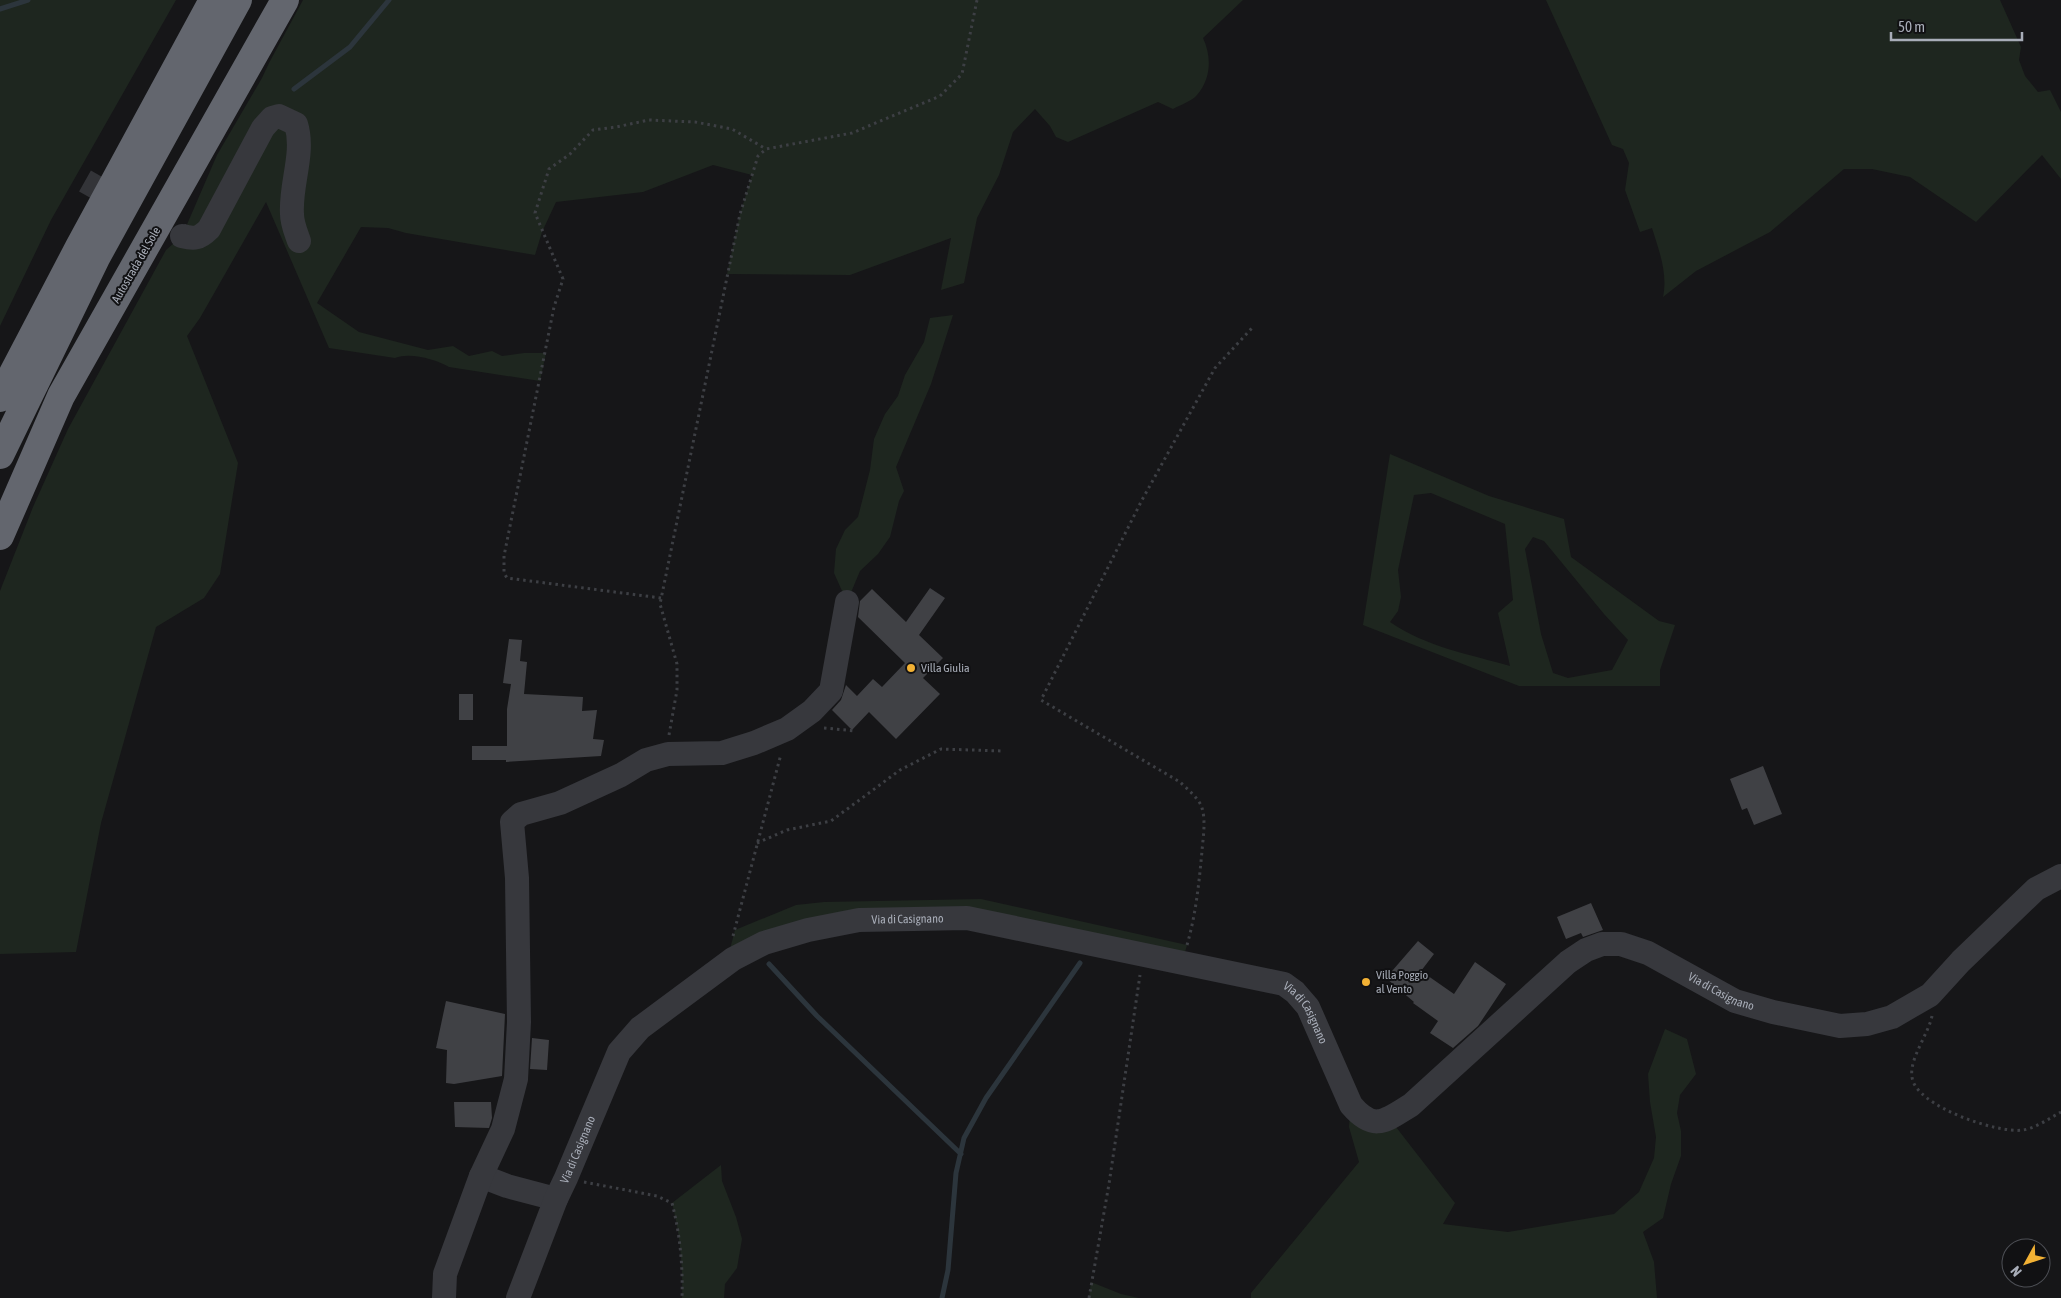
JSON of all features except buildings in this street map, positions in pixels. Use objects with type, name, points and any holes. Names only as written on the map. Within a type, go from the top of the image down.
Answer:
[{"type":"highway","points":[[0,398],[213,0]]},
{"type":"highway","points":[[0,456],[96,258],[238,0]]},
{"type":"highway","name":"Autostrada del Sole","points":[[0,536],[61,396],[285,0]]},
{"type":"street","points":[[182,236],[193,239],[201,237],[209,229],[263,128],[272,118],[280,116],[296,124],[299,132],[292,214],[294,228],[299,241]]},
{"type":"street","points":[[444,1298],[445,1274],[481,1176],[503,1129],[516,1079],[519,1022],[516,878],[512,822],[521,814],[560,803],[621,775],[646,760],[668,754],[722,753],[754,743],[786,729],[812,710],[831,690],[847,602]]},
{"type":"street","name":"Via di Casignano","points":[[518,1298],[556,1199],[619,1052],[640,1028],[726,964],[764,943],[808,930],[859,920],[968,918],[1284,984],[1295,992],[1308,1007],[1352,1105],[1362,1117],[1377,1122],[1389,1118],[1411,1105],[1568,962],[1586,950],[1602,944],[1621,944],[1648,953],[1735,1001],[1773,1012],[1840,1026],[1867,1024],[1892,1017],[1930,995],[2036,889],[2061,876]]},
{"type":"street","points":[[481,1176],[507,1186],[556,1199]]},
{"type":"path","points":[[668,754],[671,720],[677,690],[677,664],[660,604],[740,214],[758,156],[766,150],[852,133],[940,96],[962,74],[977,0]]},
{"type":"path","points":[[661,598],[507,578],[504,572],[504,556],[510,524],[554,307],[563,279],[535,213],[549,169],[570,154],[593,130],[649,120],[695,122],[732,129],[766,150]]},
{"type":"path","points":[[1182,963],[1195,916],[1204,832],[1202,808],[1180,782],[1042,700],[1142,500],[1215,368],[1252,328]]},
{"type":"path","points":[[818,728],[856,731]]},
{"type":"path","points":[[757,843],[787,830],[831,821],[900,770],[941,749],[1002,751]]},
{"type":"path","points":[[726,964],[782,750]]},
{"type":"path","points":[[1089,1298],[1109,1184],[1143,955]]},
{"type":"path","points":[[1938,986],[1930,1024],[1912,1066],[1912,1079],[1918,1090],[1928,1099],[1948,1111],[1991,1127],[2007,1130],[2025,1130],[2061,1112]]},
{"type":"path","points":[[566,1178],[657,1196],[672,1202],[679,1230],[683,1271],[682,1298]]},
{"type":"shaded area","points":[[0,0],[176,0],[51,220],[0,326]]},
{"type":"shaded area","points":[[303,0],[1243,0],[1203,38],[1208,53],[1209,68],[1202,89],[1186,103],[1173,109],[1158,102],[1068,142],[1056,137],[1050,126],[1035,109],[1013,132],[999,175],[977,218],[964,283],[941,290],[951,238],[850,275],[727,274],[740,214],[752,175],[713,165],[643,192],[556,202],[542,232],[535,255],[406,233],[388,228],[361,227],[317,303],[359,332],[428,350],[453,346],[469,356],[492,351],[502,356],[546,353],[540,381],[449,367],[422,357],[401,356],[395,358],[329,348],[266,202],[200,318],[187,336],[238,463],[220,574],[204,598],[156,627],[101,823],[76,952],[0,954],[0,591],[33,507],[68,429],[166,250],[182,236],[217,155],[262,78]]},
{"type":"shaded area","points":[[1546,0],[2000,0],[2021,47],[2019,60],[2025,76],[2038,92],[2050,90],[2061,112],[2061,179],[2042,155],[1976,222],[1910,177],[1872,169],[1844,169],[1770,232],[1696,271],[1663,297],[1664,271],[1652,228],[1640,232],[1625,190],[1629,163],[1623,149],[1612,145]]},
{"type":"shaded area","points":[[953,315],[931,384],[896,467],[904,491],[899,501],[890,537],[878,554],[860,571],[847,602],[834,573],[836,549],[845,530],[858,517],[870,470],[874,439],[885,414],[898,396],[905,375],[924,342],[930,318]]},
{"type":"shaded area","points":[[1390,454],[1489,496],[1564,519],[1571,557],[1659,621],[1675,625],[1660,670],[1660,686],[1519,686],[1363,625]],"holes":[[[1431,493],[1505,524],[1513,600],[1498,613],[1510,666],[1433,644],[1404,631],[1390,622],[1398,611],[1401,597],[1398,570],[1414,495]],[[1533,537],[1544,541],[1628,640],[1612,670],[1568,678],[1553,673],[1541,634],[1525,549]]]},
{"type":"shaded area","points":[[981,899],[1187,945],[1182,963],[967,918],[859,920],[726,964],[735,930],[796,905],[824,902]]},
{"type":"shaded area","points":[[1665,1029],[1687,1039],[1696,1074],[1680,1095],[1677,1113],[1681,1131],[1681,1156],[1671,1184],[1663,1218],[1643,1232],[1654,1262],[1657,1298],[1251,1298],[1251,1293],[1359,1162],[1349,1127],[1351,1105],[1389,1118],[1455,1203],[1443,1224],[1508,1232],[1614,1214],[1639,1192],[1654,1158],[1656,1137],[1650,1102],[1648,1074]]},
{"type":"shaded area","points":[[721,1165],[722,1181],[742,1239],[737,1268],[725,1284],[724,1298],[682,1298],[680,1250],[672,1203]]},
{"type":"shaded area","points":[[1091,1282],[1121,1294],[1139,1298],[1089,1298]]},
{"type":"waterway","points":[[0,9],[28,0]]},
{"type":"waterway","points":[[294,89],[350,47],[389,0]]},
{"type":"waterway","points":[[942,1298],[948,1270],[956,1173],[964,1138],[986,1098],[1080,963]]},
{"type":"waterway","points":[[769,964],[817,1016],[961,1154]]},
{"type":"tunnel","points":[[85,181],[182,236]]},
{"type":"place","name":"Villa Giulia","points":[[911,668]]},
{"type":"place","name":"Villa Poggio al Vento","points":[[1366,982]]}]
